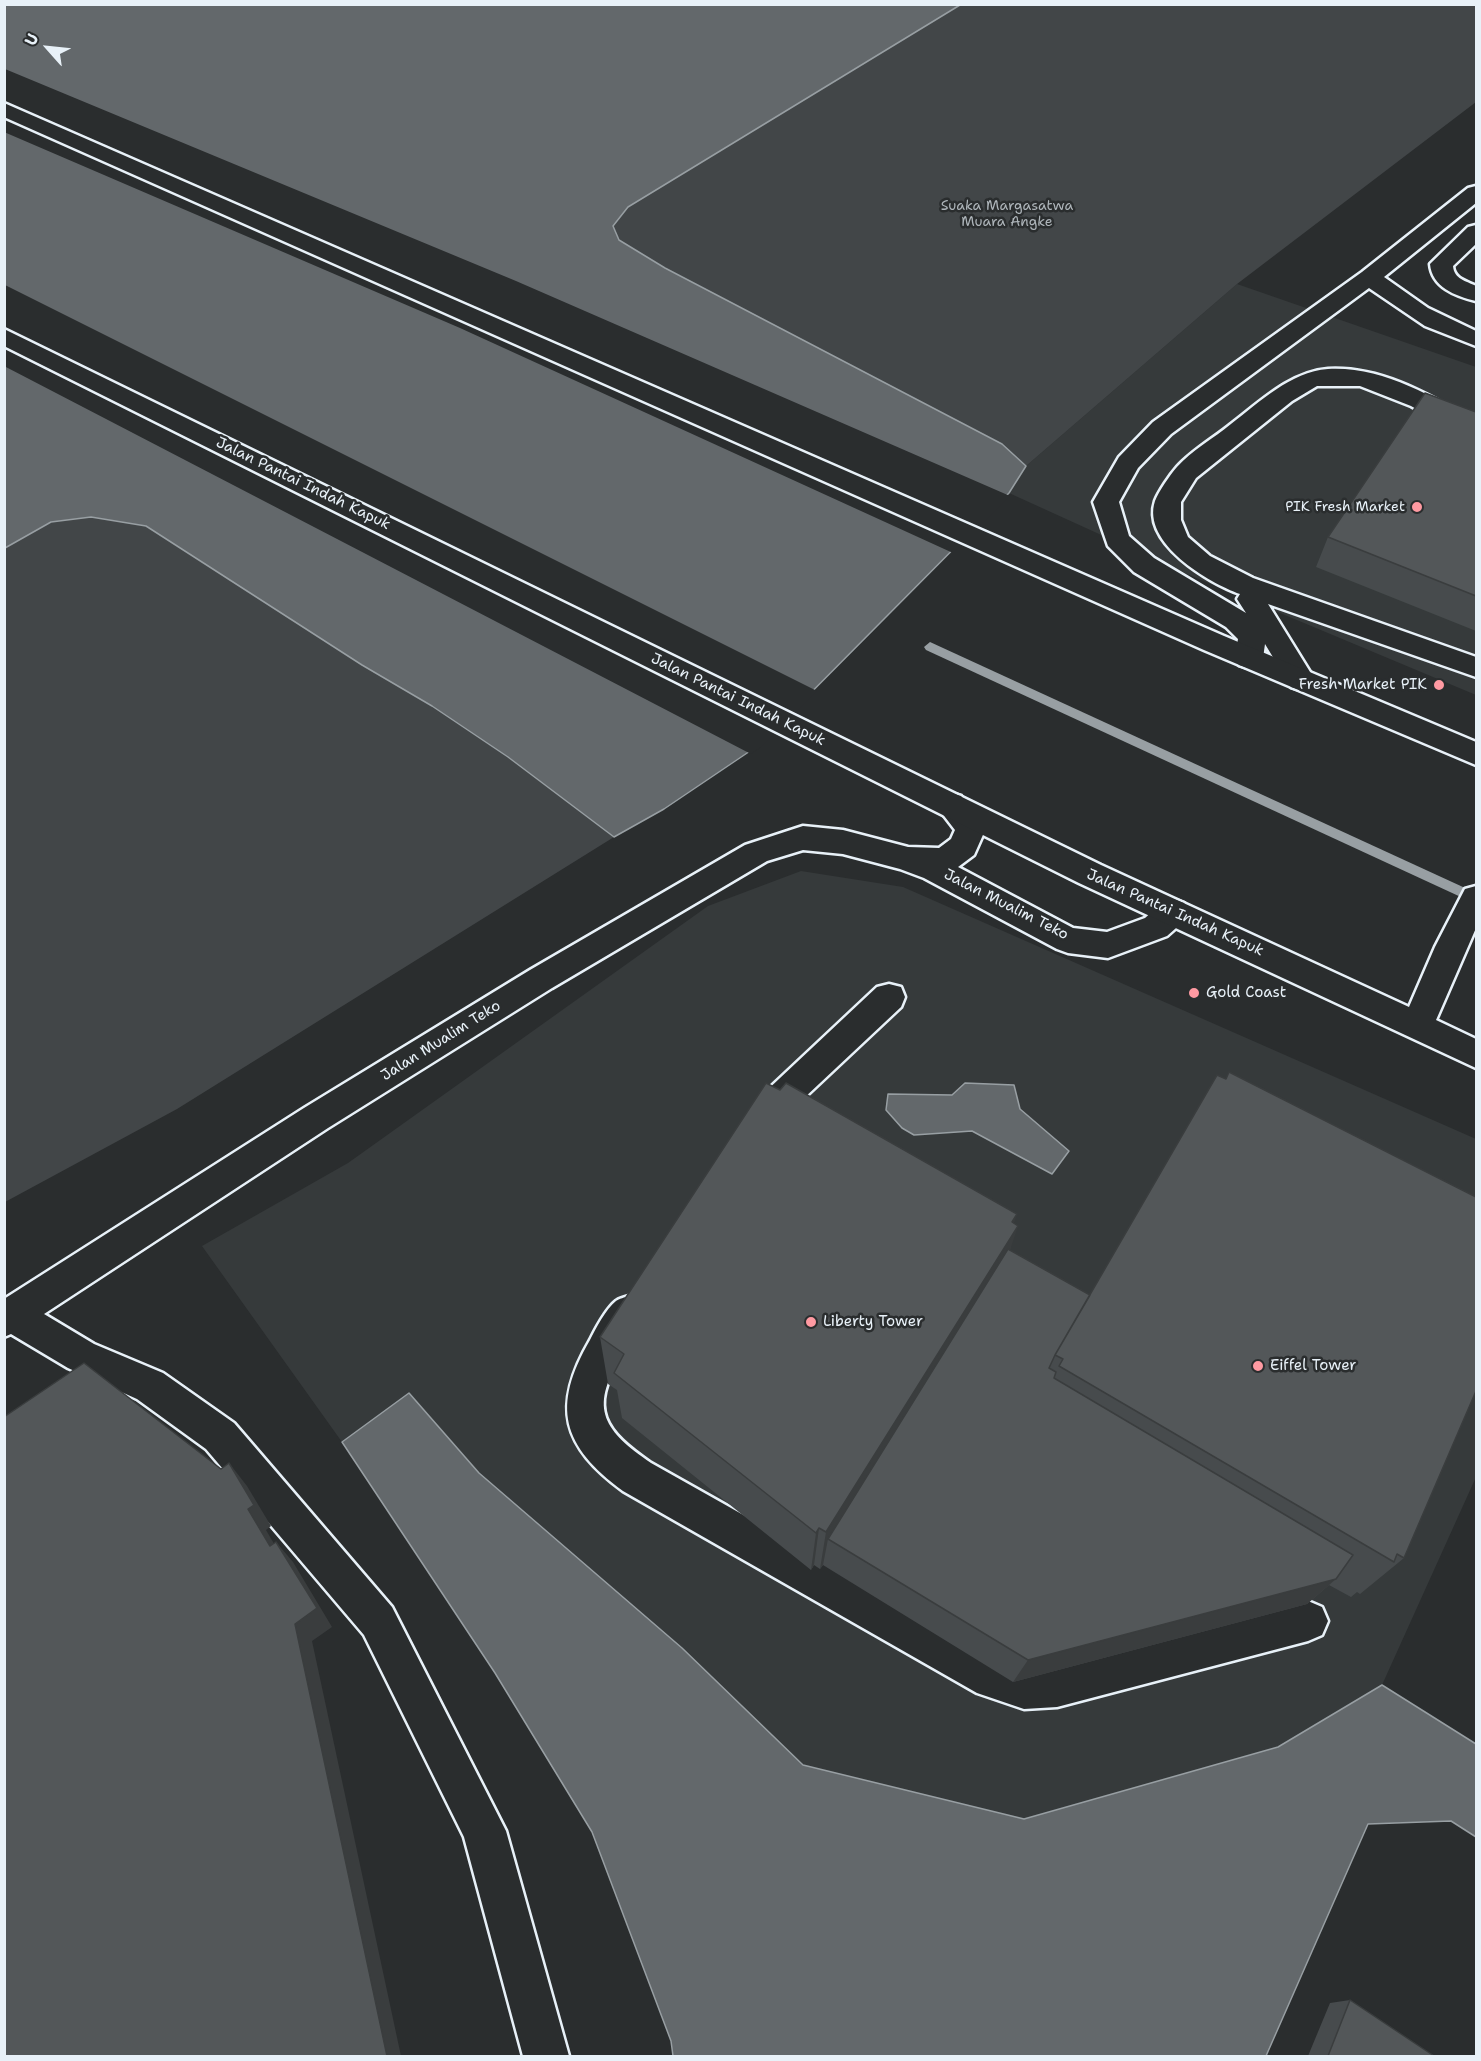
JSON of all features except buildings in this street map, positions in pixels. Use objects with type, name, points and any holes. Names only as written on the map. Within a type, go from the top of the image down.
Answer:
[{"type":"main road","points":[[4,109],[1214,643],[1476,754]]},
{"type":"main road","points":[[1249,658],[1252,638],[1236,620],[1144,565],[1117,540],[1106,502],[1128,463],[1162,428],[1370,277],[1476,193]]},
{"type":"main road","points":[[1476,232],[1441,264],[1442,274],[1452,284],[1476,294]]},
{"type":"main road","points":[[1370,277],[1405,303],[1476,339]]},
{"type":"main road","name":"Jalan Pantai Indah Kapuk","points":[[4,336],[1090,874],[1476,1054]]},
{"type":"main road","points":[[1476,431],[1420,400],[1363,378],[1328,377],[1310,381],[1283,396],[1187,472],[1168,502],[1168,520],[1177,542],[1200,562],[1243,585],[1476,667]]},
{"type":"main road","points":[[1243,585],[1301,680]]},
{"type":"main road","name":"Jalan Mualim Teko","points":[[903,858],[944,860],[963,848],[970,828],[950,804]]},
{"type":"main road","name":"Jalan Mualim Teko","points":[[8,1317],[316,1118],[541,979],[756,853],[803,838],[843,842],[903,858],[935,869],[1068,940],[1108,945],[1156,927],[1173,912]]},
{"type":"main road","points":[[1417,1025],[1451,946],[1476,898]]},
{"type":"main road","points":[[741,1152],[775,1104],[889,997]]},
{"type":"main road","points":[[647,1287],[600,1354],[584,1397],[586,1423],[603,1451],[637,1477],[993,1678],[1024,1688],[1057,1686],[1308,1620]]},
{"type":"main road","points":[[8,1317],[81,1356],[150,1386],[220,1436],[378,1621],[484,1832],[546,2056]]},
{"type":"shaded area","points":[[5,5],[960,5],[628,207],[613,226],[619,240],[665,268],[1002,444],[1026,466],[1009,493],[759,745],[664,809],[614,837],[508,757],[432,706],[362,665],[146,526],[91,517],[51,522],[5,548]]},
{"type":"shaded area","points":[[1237,284],[1476,367],[1476,695],[1187,574],[1009,493],[1026,466]]},
{"type":"shaded area","points":[[801,871],[903,887],[1476,1139],[1476,1477],[1382,1685],[1278,1747],[1024,1819],[803,1765],[682,1648],[479,1473],[409,1393],[342,1442],[202,1246],[348,1163],[708,906]]},
{"type":"shaded area","points":[[965,1083],[1014,1085],[1020,1109],[1069,1151],[1052,1174],[972,1131],[914,1135],[902,1128],[886,1110],[888,1094],[952,1095]]},
{"type":"shaded area","points":[[409,1393],[479,1473],[682,1648],[803,1765],[1024,1819],[1278,1747],[1382,1685],[1476,1744],[1476,1837],[1451,1821],[1368,1824],[1266,2056],[673,2056],[671,2041],[592,1832],[495,1673],[342,1442]]},
{"type":"green space","name":"Suaka Margasatwa Muara Angke","points":[[960,5],[1476,5],[1476,102],[1237,284],[1026,466],[1002,444],[665,268],[619,240],[613,226],[628,207]]},
{"type":"green space","points":[[91,517],[146,526],[362,665],[432,706],[508,757],[614,837],[177,1109],[5,1202],[4,548],[51,522]]},
{"type":"pier","points":[[5,69],[516,281],[1010,496],[953,553],[460,328],[4,132]]},
{"type":"pier","points":[[5,285],[817,691],[761,747],[751,754],[4,366]]},
{"type":"waterway","points":[[930,647],[1476,899]]},
{"type":"place","name":"PIK Fresh Market","points":[[1417,507]]},
{"type":"place","name":"Fresh Market PIK","points":[[1439,685]]},
{"type":"place","name":"Gold Coast","points":[[1194,993]]},
{"type":"place","name":"Liberty Tower","points":[[811,1322]]},
{"type":"place","name":"Eiffel Tower","points":[[1258,1366]]}]
